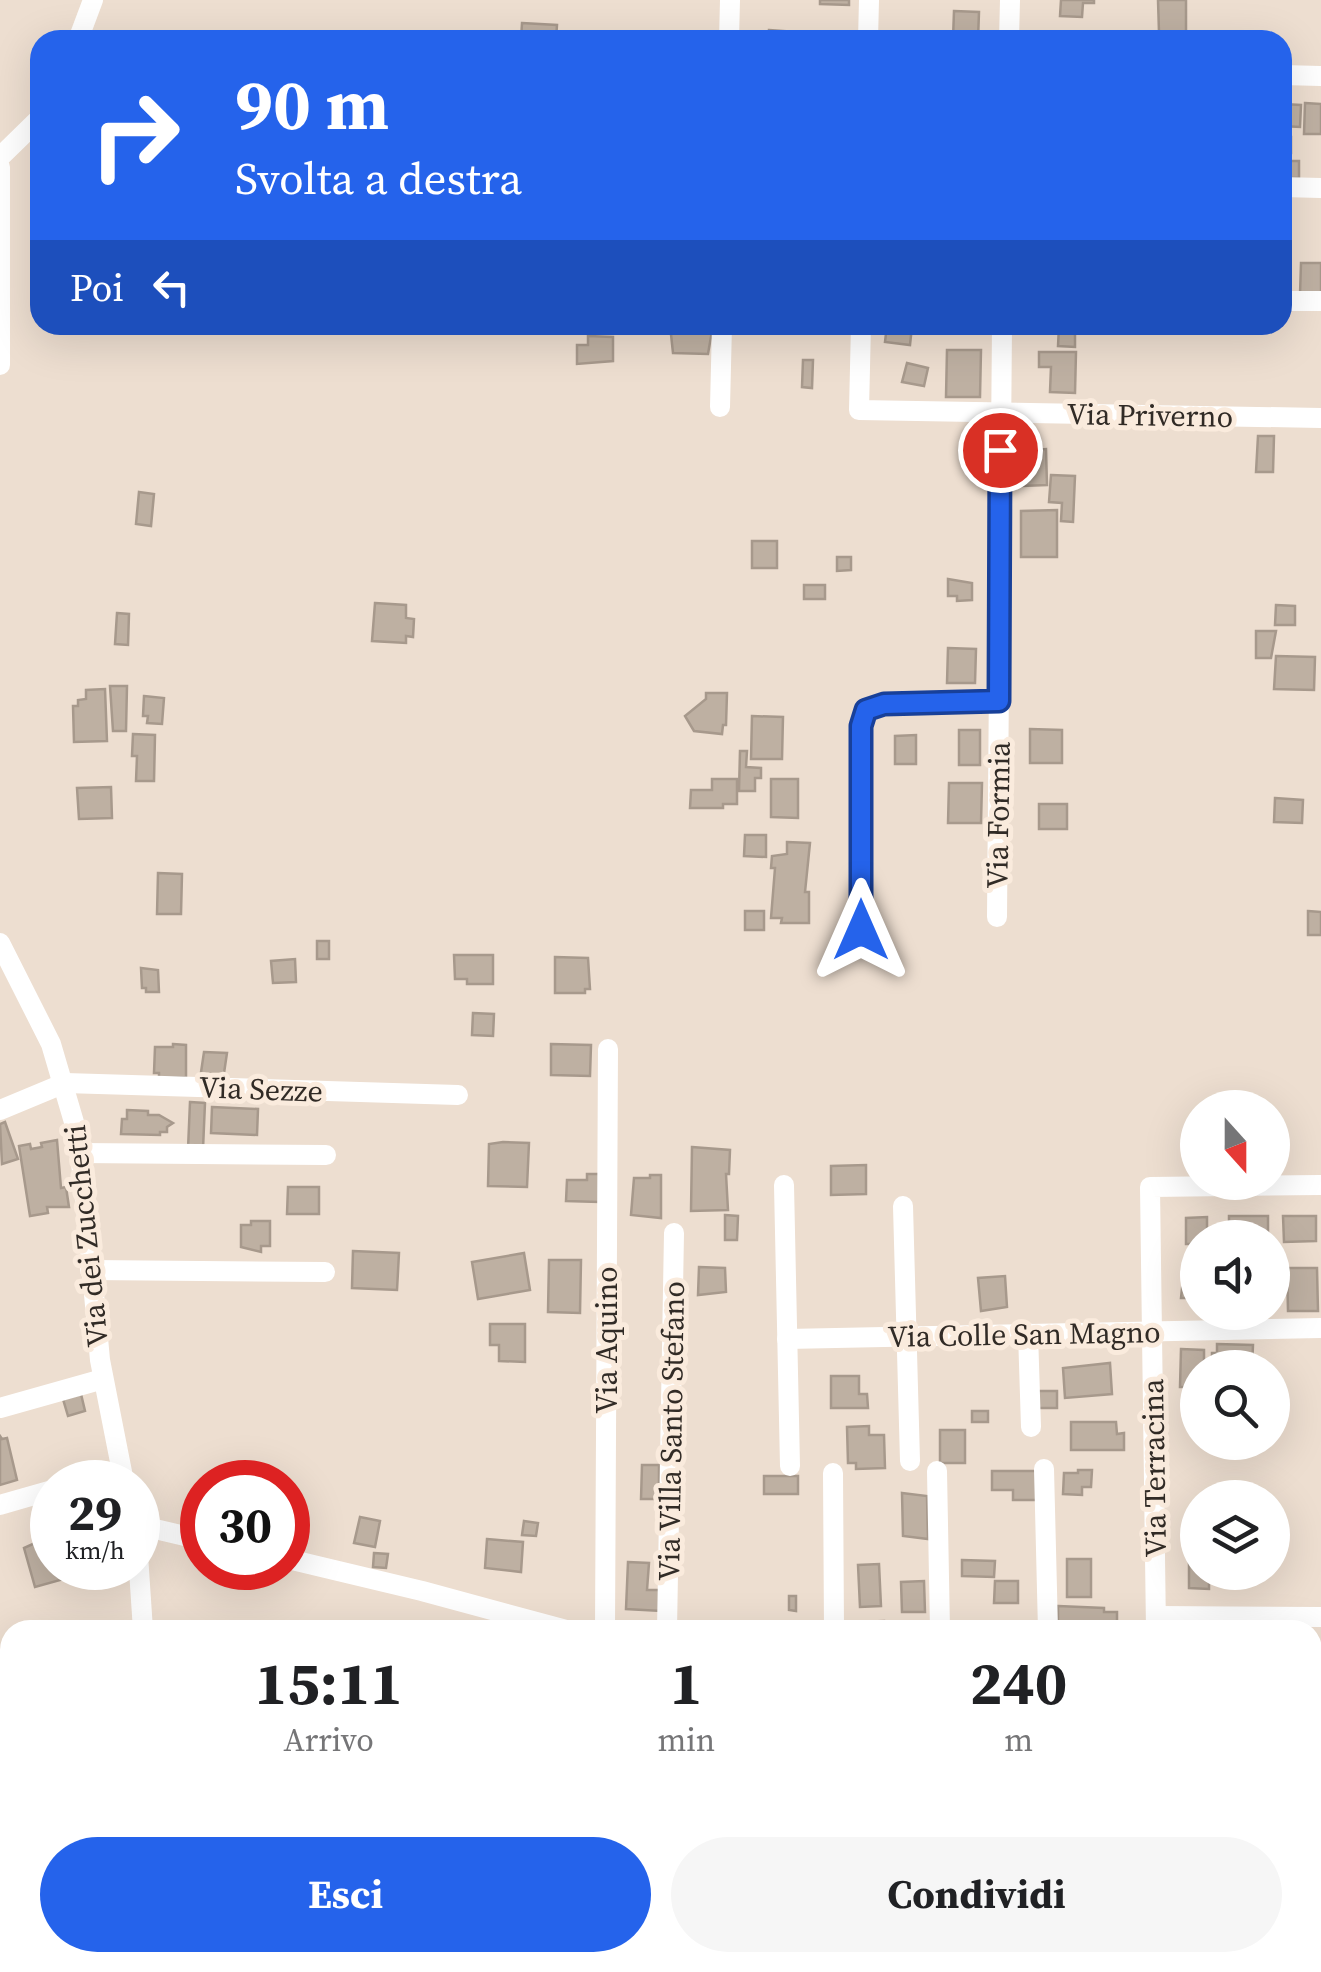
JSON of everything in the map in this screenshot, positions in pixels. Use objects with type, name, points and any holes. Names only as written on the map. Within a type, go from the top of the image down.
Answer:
[{"type":"street","points":[[82,30],[92,0]]},
{"type":"street","points":[[729,30],[730,0]]},
{"type":"street","points":[[868,0],[868,30]]},
{"type":"street","points":[[1009,30],[1010,0]]},
{"type":"street","points":[[1292,75],[1321,76]]},
{"type":"street","points":[[0,158],[30,128]]},
{"type":"street","points":[[0,168],[0,365]]},
{"type":"street","points":[[1292,187],[1321,188]]},
{"type":"street","points":[[1292,300],[1321,301]]},
{"type":"street","points":[[720,407],[722,335]]},
{"type":"street","name":"Via Priverno","points":[[861,335],[858,410],[1321,418]]},
{"type":"street","name":"Via Formia","points":[[997,917],[1002,335]]},
{"type":"street","points":[[861,930],[861,726],[866,710],[884,704],[999,701]]},
{"type":"street","name":"Via dei Zucchetti","points":[[0,942],[46,1032],[64,1084],[80,1153],[103,1379],[119,1460]]},
{"type":"street","points":[[0,990],[22,988]]},
{"type":"street","name":"Via Aquino","points":[[605,1620],[608,1049]]},
{"type":"street","points":[[0,1110],[64,1084]]},
{"type":"street","name":"Via Sezze","points":[[64,1084],[458,1095]]},
{"type":"street","points":[[80,1153],[326,1154]]},
{"type":"street","points":[[784,1184],[790,1466]]},
{"type":"street","name":"Via Terracina","points":[[1156,1620],[1150,1187],[1321,1185]]},
{"type":"street","points":[[903,1206],[910,1462]]},
{"type":"street","name":"Via Villa Santo Stefano","points":[[668,1620],[674,1232]]},
{"type":"street","points":[[90,1270],[325,1272]]},
{"type":"street","name":"Via Colle San Magno","points":[[787,1340],[1321,1328]]},
{"type":"street","points":[[1028,1333],[1031,1427]]},
{"type":"street","points":[[0,1408],[103,1379]]},
{"type":"street","points":[[1044,1469],[1048,1620]]},
{"type":"street","points":[[937,1471],[940,1620]]},
{"type":"street","points":[[833,1473],[834,1620]]},
{"type":"street","points":[[0,1506],[30,1497]]},
{"type":"street","points":[[310,1564],[529,1620]]},
{"type":"street","points":[[141,1590],[143,1620]]},
{"type":"street","points":[[1255,1620],[1321,1618]]},
{"type":"building","points":[[820,0],[849,0],[849,5],[820,4]]},
{"type":"building","points":[[1061,0],[1094,3],[1083,3],[1082,17],[1060,16]]},
{"type":"building","points":[[1158,0],[1186,0],[1186,30],[1159,30]]},
{"type":"building","points":[[954,11],[979,12],[978,30],[953,30]]},
{"type":"building","points":[[522,23],[557,25],[557,30],[522,30]]},
{"type":"building","points":[[1305,103],[1321,104],[1321,134],[1304,134]]},
{"type":"building","points":[[1292,105],[1301,105],[1300,127],[1292,127]]},
{"type":"building","points":[[1292,161],[1299,161],[1299,178],[1292,178]]},
{"type":"building","points":[[1301,263],[1321,263],[1321,295],[1300,294]]},
{"type":"building","points":[[671,335],[711,335],[708,354],[673,353]]},
{"type":"building","points":[[886,335],[911,335],[910,345],[885,342]]},
{"type":"building","points":[[1059,335],[1075,335],[1075,347],[1058,346]]},
{"type":"building","points":[[588,336],[613,337],[613,361],[577,364],[577,345],[588,345]]},
{"type":"building","points":[[947,350],[981,350],[980,397],[946,397]]},
{"type":"building","points":[[1039,352],[1076,352],[1075,393],[1050,392],[1051,367],[1039,367]]},
{"type":"building","points":[[803,360],[813,360],[812,388],[802,387]]},
{"type":"building","points":[[907,363],[928,368],[924,386],[902,382]]},
{"type":"building","points":[[1258,436],[1274,436],[1273,472],[1256,472]]},
{"type":"building","points":[[1046,449],[1047,485],[1022,486],[1020,451]]},
{"type":"building","points":[[1051,475],[1075,476],[1073,522],[1061,521],[1062,503],[1049,502]]},
{"type":"building","points":[[139,492],[154,494],[151,526],[136,524]]},
{"type":"building","points":[[1057,510],[1057,557],[1021,557],[1021,511]]},
{"type":"building","points":[[752,541],[777,541],[777,568],[752,568]]},
{"type":"building","points":[[837,557],[851,557],[851,570],[837,571]]},
{"type":"building","points":[[948,579],[972,583],[972,600],[957,601],[957,596],[948,596]]},
{"type":"building","points":[[804,585],[825,585],[825,599],[804,599]]},
{"type":"building","points":[[375,603],[406,605],[406,618],[414,619],[413,637],[406,636],[406,643],[372,641]]},
{"type":"building","points":[[1276,605],[1295,606],[1295,625],[1275,625]]},
{"type":"building","points":[[117,613],[129,614],[128,645],[115,644]]},
{"type":"building","points":[[1256,631],[1276,631],[1271,658],[1256,658]]},
{"type":"building","points":[[948,648],[976,649],[975,683],[947,683]]},
{"type":"building","points":[[1276,656],[1315,657],[1314,690],[1274,689]]},
{"type":"building","points":[[110,686],[127,686],[126,731],[113,731]]},
{"type":"building","points":[[105,689],[107,741],[74,742],[73,706],[86,699],[86,690]]},
{"type":"building","points":[[706,693],[727,693],[722,734],[694,731],[685,716],[706,699]]},
{"type":"building","points":[[144,696],[164,698],[162,724],[147,723],[148,716],[143,716]]},
{"type":"building","points":[[752,716],[783,717],[782,759],[751,759]]},
{"type":"building","points":[[1030,729],[1062,730],[1062,763],[1030,763]]},
{"type":"building","points":[[959,730],[980,730],[980,765],[959,765]]},
{"type":"building","points":[[133,734],[155,735],[154,781],[136,781]]},
{"type":"building","points":[[916,735],[916,764],[895,764],[895,736]]},
{"type":"building","points":[[740,751],[747,751],[746,767],[761,768],[761,778],[755,778],[755,791],[739,791]]},
{"type":"building","points":[[712,779],[737,779],[737,804],[690,808],[691,790],[712,790]]},
{"type":"building","points":[[771,779],[798,779],[798,818],[771,817]]},
{"type":"building","points":[[949,783],[982,783],[981,823],[948,823]]},
{"type":"building","points":[[111,787],[112,818],[79,819],[77,788]]},
{"type":"building","points":[[1275,798],[1303,800],[1302,823],[1274,822]]},
{"type":"building","points":[[1039,804],[1067,804],[1067,829],[1039,829]]},
{"type":"building","points":[[745,835],[766,835],[766,857],[744,856]]},
{"type":"building","points":[[787,842],[810,843],[805,892],[809,892],[809,923],[781,923],[782,918],[771,918],[775,868],[771,868],[772,856],[787,854]]},
{"type":"building","points":[[158,873],[182,874],[181,914],[157,914]]},
{"type":"building","points":[[745,911],[764,911],[764,930],[745,930]]},
{"type":"building","points":[[1308,911],[1321,912],[1321,935],[1308,935]]},
{"type":"building","points":[[317,941],[329,941],[329,959],[317,959]]},
{"type":"building","points":[[454,955],[493,955],[493,984],[467,984],[467,979],[455,979]]},
{"type":"building","points":[[555,957],[588,958],[590,989],[585,989],[585,993],[555,993]]},
{"type":"building","points":[[295,959],[296,982],[273,983],[271,961]]},
{"type":"building","points":[[141,968],[158,970],[159,992],[142,988]]},
{"type":"building","points":[[473,1013],[494,1014],[493,1036],[472,1035]]},
{"type":"building","points":[[551,1044],[591,1045],[590,1076],[551,1075]]},
{"type":"building","points":[[186,1045],[186,1077],[159,1078],[159,1073],[154,1073],[155,1047]]},
{"type":"building","points":[[204,1052],[227,1053],[223,1080],[200,1079]]},
{"type":"building","points":[[190,1102],[205,1103],[203,1149],[188,1149]]},
{"type":"building","points":[[212,1107],[258,1109],[257,1135],[211,1133]]},
{"type":"building","points":[[127,1110],[148,1111],[148,1115],[159,1115],[173,1123],[160,1135],[121,1134]]},
{"type":"building","points":[[5,1122],[18,1159],[2,1164],[0,1124]]},
{"type":"building","points":[[57,1140],[61,1188],[66,1187],[69,1207],[47,1207],[48,1213],[30,1216],[19,1146],[30,1144],[31,1149]]},
{"type":"building","points":[[529,1143],[527,1187],[488,1186],[489,1144]]},
{"type":"building","points":[[692,1147],[730,1150],[726,1174],[728,1210],[691,1211]]},
{"type":"building","points":[[866,1165],[866,1194],[831,1195],[831,1166]]},
{"type":"building","points":[[587,1174],[600,1174],[599,1202],[566,1201],[567,1180],[587,1180]]},
{"type":"building","points":[[661,1175],[661,1218],[631,1215],[634,1178]]},
{"type":"building","points":[[288,1187],[319,1187],[319,1214],[287,1214]]},
{"type":"building","points":[[725,1215],[738,1216],[737,1240],[725,1240]]},
{"type":"building","points":[[1229,1216],[1268,1216],[1268,1220],[1229,1220]]},
{"type":"building","points":[[1283,1216],[1316,1216],[1316,1241],[1290,1242],[1290,1220],[1283,1220]]},
{"type":"building","points":[[251,1221],[270,1221],[270,1246],[261,1246],[261,1252],[241,1247],[241,1225],[251,1225]]},
{"type":"building","points":[[353,1251],[399,1253],[397,1290],[352,1288]]},
{"type":"building","points":[[524,1253],[530,1290],[478,1299],[472,1262]]},
{"type":"building","points":[[549,1260],[581,1260],[580,1313],[548,1312]]},
{"type":"building","points":[[699,1267],[725,1268],[726,1292],[698,1295]]},
{"type":"building","points":[[1290,1268],[1317,1268],[1318,1311],[1290,1311]]},
{"type":"building","points":[[1005,1276],[1007,1307],[981,1311],[978,1278]]},
{"type":"building","points":[[490,1324],[525,1324],[525,1362],[499,1361],[499,1345],[490,1345]]},
{"type":"building","points":[[1217,1344],[1253,1345],[1253,1350],[1217,1350]]},
{"type":"building","points":[[1110,1363],[1112,1394],[1065,1398],[1063,1368]]},
{"type":"building","points":[[831,1376],[859,1376],[859,1394],[867,1394],[868,1408],[831,1408]]},
{"type":"building","points":[[1038,1391],[1057,1391],[1057,1408],[1038,1408]]},
{"type":"building","points":[[81,1394],[85,1411],[68,1416],[63,1399]]},
{"type":"building","points":[[972,1411],[988,1411],[988,1422],[972,1422]]},
{"type":"building","points":[[1071,1422],[1116,1422],[1117,1434],[1124,1433],[1124,1450],[1071,1450]]},
{"type":"building","points":[[869,1426],[869,1435],[884,1435],[885,1468],[856,1469],[856,1463],[848,1463],[847,1427]]},
{"type":"building","points":[[940,1430],[965,1430],[965,1463],[940,1463]]},
{"type":"building","points":[[0,1436],[7,1438],[17,1480],[0,1485]]},
{"type":"building","points":[[642,1465],[659,1465],[659,1499],[641,1499]]},
{"type":"building","points":[[1092,1470],[1091,1487],[1082,1487],[1082,1495],[1063,1494],[1064,1473]]},
{"type":"building","points":[[992,1471],[1039,1471],[1039,1500],[1013,1500],[1013,1490],[992,1490]]},
{"type":"building","points":[[764,1476],[798,1476],[798,1494],[764,1494]]},
{"type":"building","points":[[902,1493],[927,1496],[928,1539],[903,1536]]},
{"type":"building","points":[[360,1517],[380,1521],[375,1547],[354,1543]]},
{"type":"building","points":[[524,1521],[538,1523],[536,1536],[522,1535]]},
{"type":"building","points":[[487,1539],[523,1542],[521,1572],[485,1568]]},
{"type":"building","points":[[30,1545],[30,1569],[24,1548]]},
{"type":"building","points":[[374,1553],[388,1554],[386,1568],[373,1567]]},
{"type":"building","points":[[1067,1559],[1091,1559],[1091,1597],[1067,1597]]},
{"type":"building","points":[[962,1560],[995,1561],[994,1577],[962,1576]]},
{"type":"building","points":[[628,1562],[649,1563],[647,1590],[661,1590],[661,1611],[626,1609]]},
{"type":"building","points":[[879,1564],[881,1606],[860,1607],[858,1565]]},
{"type":"building","points":[[924,1581],[925,1612],[902,1612],[901,1582]]},
{"type":"building","points":[[995,1581],[1018,1581],[1018,1603],[994,1603]]},
{"type":"building","points":[[789,1596],[796,1596],[796,1611],[789,1610]]},
{"type":"building","points":[[1058,1606],[1117,1612],[1117,1620],[1058,1620]]},
{"type":"route","points":[[861,930],[861,726],[866,710],[878,704],[999,701],[1000,450]]}]
